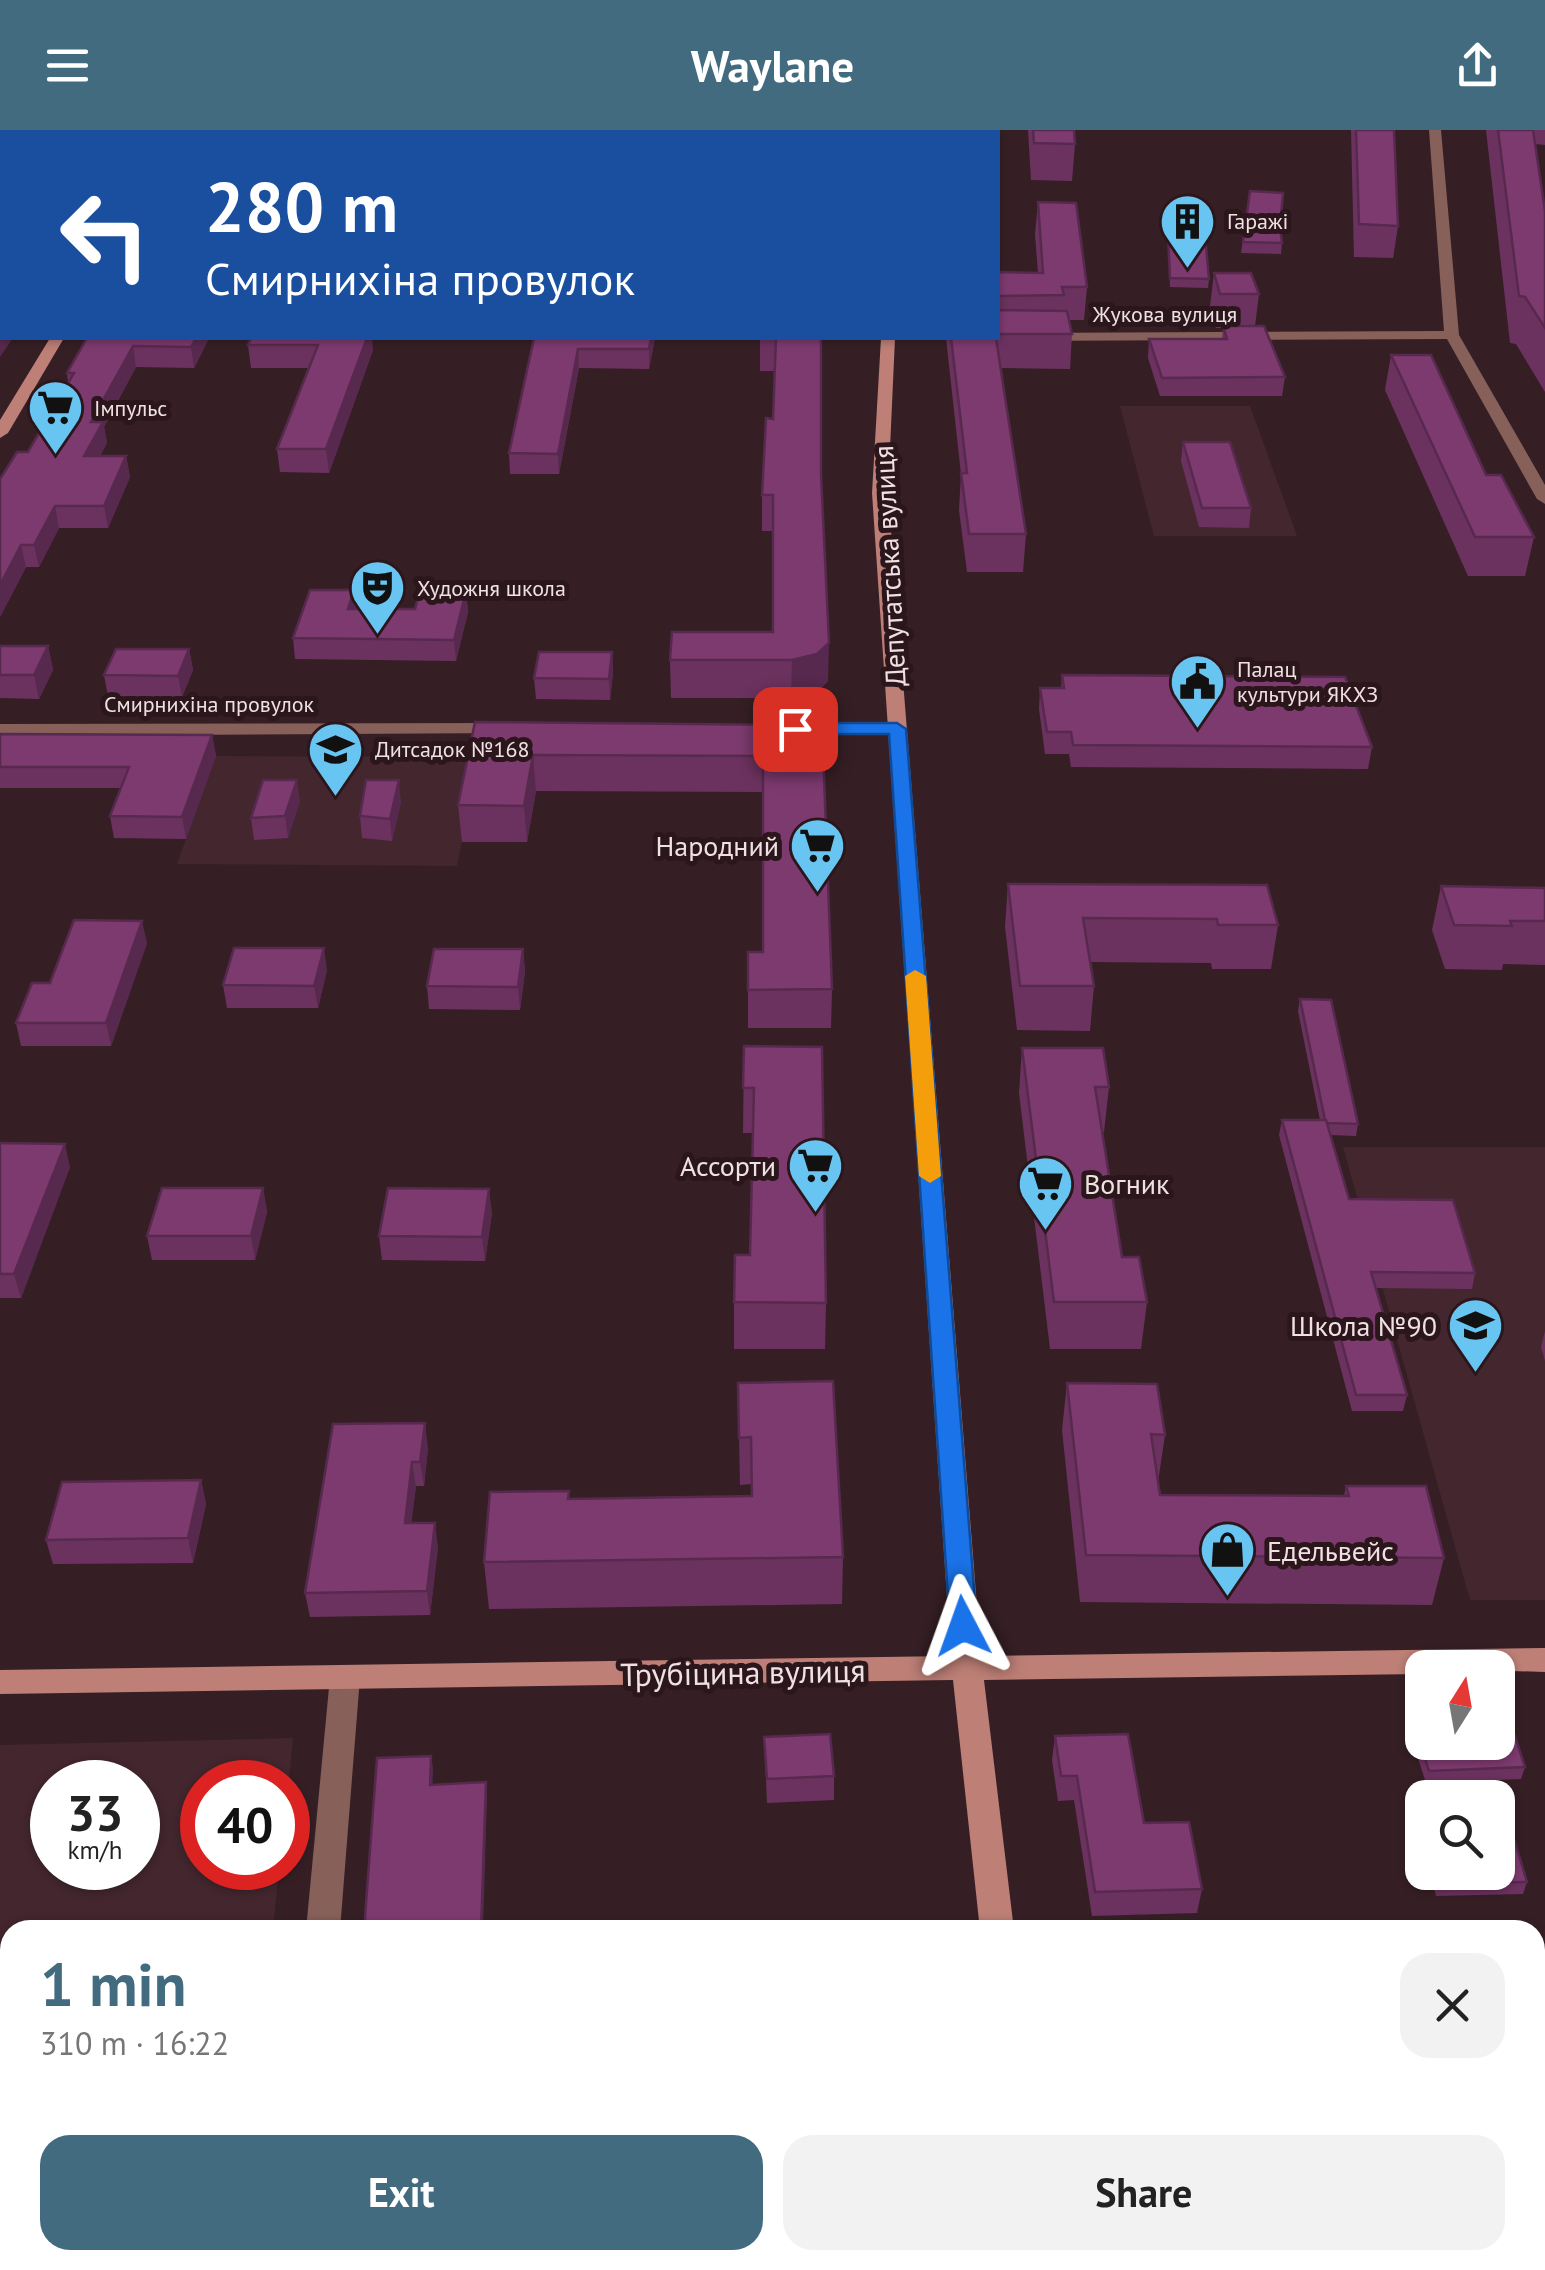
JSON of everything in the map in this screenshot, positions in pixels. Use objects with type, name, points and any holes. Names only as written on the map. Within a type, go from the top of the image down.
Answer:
[{"type":"street","points":[[1435,130],[1452,335],[1545,499]]},
{"type":"street","name":"Жукова вулиця","points":[[1000,337],[1452,335]]},
{"type":"street","points":[[0,432],[56,340]]},
{"type":"street","name":"Депутатська вулиця","points":[[888,340],[880,492],[967,1668],[996,1920]]},
{"type":"street","name":"Смирнихіна провулок","points":[[0,730],[526,729]]},
{"type":"street","points":[[738,729],[897,729]]},
{"type":"street","name":"Трубіцина вулиця","points":[[0,1682],[967,1668],[1543,1666]]},
{"type":"street","points":[[325,1920],[345,1677]]},
{"type":"shaded area","points":[[1120,406],[1250,406],[1297,536],[1154,536]]},
{"type":"shaded area","name":"Дитсадок №168","points":[[216,756],[479,757],[457,866],[177,864]]},
{"type":"shaded area","name":"Школа №90","points":[[1343,1147],[1545,1147],[1545,1600],[1470,1600]]},
{"type":"shaded area","points":[[293,1738],[291,1760],[180,1760],[180,1890],[277,1890],[274,1920],[0,1920],[0,1745]]},
{"type":"building","points":[[1033,130],[1074,130],[1075,144],[1034,143]]},
{"type":"building","points":[[1356,130],[1394,130],[1398,226],[1359,224]]},
{"type":"building","points":[[1498,130],[1533,130],[1545,211],[1545,328],[1525,297],[1519,296]]},
{"type":"building","points":[[1250,191],[1283,193],[1282,243],[1243,242]]},
{"type":"building","points":[[1038,202],[1076,203],[1087,287],[1062,287],[1064,295],[1000,296],[1000,272],[1043,273]]},
{"type":"building","points":[[1168,235],[1205,236],[1209,279],[1170,278]]},
{"type":"building","points":[[1214,273],[1251,273],[1259,294],[1220,294]]},
{"type":"building","points":[[1000,310],[1067,311],[1072,334],[1000,334]]},
{"type":"building","points":[[1223,326],[1264,326],[1285,377],[1162,378],[1149,339],[1227,339]]},
{"type":"building","points":[[86,340],[195,340],[191,347],[133,346],[91,422],[103,422],[84,456],[126,456],[104,506],[55,506],[34,545],[21,545],[0,585],[0,479],[17,452],[28,452],[74,373],[67,373]]},
{"type":"building","points":[[250,340],[366,340],[326,449],[277,449],[318,345],[248,345]]},
{"type":"building","points":[[534,340],[651,340],[649,349],[578,349],[558,454],[509,453]]},
{"type":"building","points":[[776,340],[821,340],[821,475],[829,643],[817,654],[792,660],[670,660],[672,632],[773,632],[773,495],[762,495],[766,418],[773,419]]},
{"type":"building","points":[[951,340],[996,340],[1026,534],[969,534],[961,473],[967,473]]},
{"type":"building","points":[[1391,355],[1431,355],[1486,475],[1501,475],[1534,537],[1475,537]]},
{"type":"building","points":[[1183,442],[1230,442],[1251,508],[1202,508]]},
{"type":"building","points":[[310,590],[354,590],[348,609],[415,609],[420,591],[466,591],[454,640],[293,638]]},
{"type":"building","points":[[0,646],[48,646],[34,675],[0,675]]},
{"type":"building","points":[[116,649],[189,649],[178,676],[104,675]]},
{"type":"building","points":[[539,652],[612,652],[609,679],[534,678]]},
{"type":"building","name":"Палац культури ЯКХЗ","points":[[1062,675],[1345,677],[1372,747],[1073,745],[1071,732],[1047,732],[1040,688],[1064,688]]},
{"type":"building","points":[[475,722],[782,725],[818,737],[823,750],[832,989],[748,990],[748,952],[763,952],[763,756],[533,755],[524,806],[458,805]]},
{"type":"building","points":[[0,734],[212,735],[182,817],[110,816],[129,767],[0,767]]},
{"type":"building","points":[[263,780],[297,780],[285,816],[251,818]]},
{"type":"building","points":[[366,780],[399,780],[390,819],[360,816]]},
{"type":"building","points":[[1008,884],[1267,885],[1278,925],[1218,925],[1217,919],[1083,918],[1094,986],[1020,986]]},
{"type":"building","points":[[1441,886],[1545,888],[1545,921],[1510,921],[1512,926],[1454,925]]},
{"type":"building","points":[[74,920],[142,921],[106,1023],[16,1023],[32,983],[50,983]]},
{"type":"building","points":[[234,948],[324,948],[314,986],[223,985]]},
{"type":"building","points":[[434,949],[523,949],[518,987],[427,986]]},
{"type":"building","points":[[1300,999],[1331,1000],[1358,1124],[1325,1120]]},
{"type":"building","points":[[744,1046],[822,1047],[826,1303],[734,1302],[735,1255],[750,1255],[754,1088],[743,1088]]},
{"type":"building","points":[[1022,1048],[1103,1048],[1109,1087],[1095,1087],[1122,1257],[1139,1257],[1147,1302],[1054,1302]]},
{"type":"building","points":[[1282,1120],[1326,1120],[1349,1199],[1453,1200],[1475,1273],[1371,1272],[1407,1395],[1356,1395]]},
{"type":"building","points":[[0,1143],[65,1144],[14,1274],[0,1274]]},
{"type":"building","points":[[162,1188],[263,1188],[251,1236],[147,1236]]},
{"type":"building","points":[[388,1188],[489,1189],[482,1237],[379,1236]]},
{"type":"building","points":[[833,1381],[843,1557],[484,1562],[490,1492],[569,1491],[568,1499],[752,1496],[751,1437],[739,1438],[738,1383]]},
{"type":"building","points":[[1067,1383],[1157,1384],[1165,1435],[1151,1434],[1160,1495],[1349,1496],[1346,1486],[1426,1486],[1444,1558],[1086,1555]]},
{"type":"building","points":[[425,1423],[420,1462],[412,1462],[405,1523],[435,1523],[427,1591],[305,1593],[333,1424]]},
{"type":"building","points":[[201,1480],[188,1538],[46,1540],[62,1482]]},
{"type":"building","points":[[830,1734],[834,1776],[767,1779],[764,1737]]},
{"type":"building","points":[[1128,1734],[1144,1823],[1189,1822],[1202,1889],[1095,1892],[1077,1776],[1061,1776],[1055,1736]]},
{"type":"building","points":[[1515,1736],[1525,1767],[1429,1771],[1426,1760],[1515,1760]]},
{"type":"building","points":[[431,1756],[430,1785],[486,1782],[481,1920],[365,1920],[377,1758]]},
{"type":"building","points":[[1515,1842],[1527,1882],[1515,1882]]},
{"type":"slow traffic","points":[[915,976],[930,1176]]},
{"type":"place","name":"Гаражі","points":[[1188,270]]},
{"type":"place","name":"Імпульс","points":[[55,457]]},
{"type":"place","name":"Художня школа","points":[[378,637]]},
{"type":"place","name":"Палац культури ЯКХЗ","points":[[1198,731]]},
{"type":"place","name":"Дитсадок №168","points":[[336,798]]},
{"type":"place","name":"Народний","points":[[818,894]]},
{"type":"place","name":"Ассорти","points":[[815,1214]]},
{"type":"place","name":"Вогник","points":[[1045,1232]]},
{"type":"place","name":"Школа №90","points":[[1476,1374]]},
{"type":"place","name":"Едельвейс","points":[[1228,1599]]},
{"type":"route","points":[[795,729],[897,729],[963,1626]]}]
